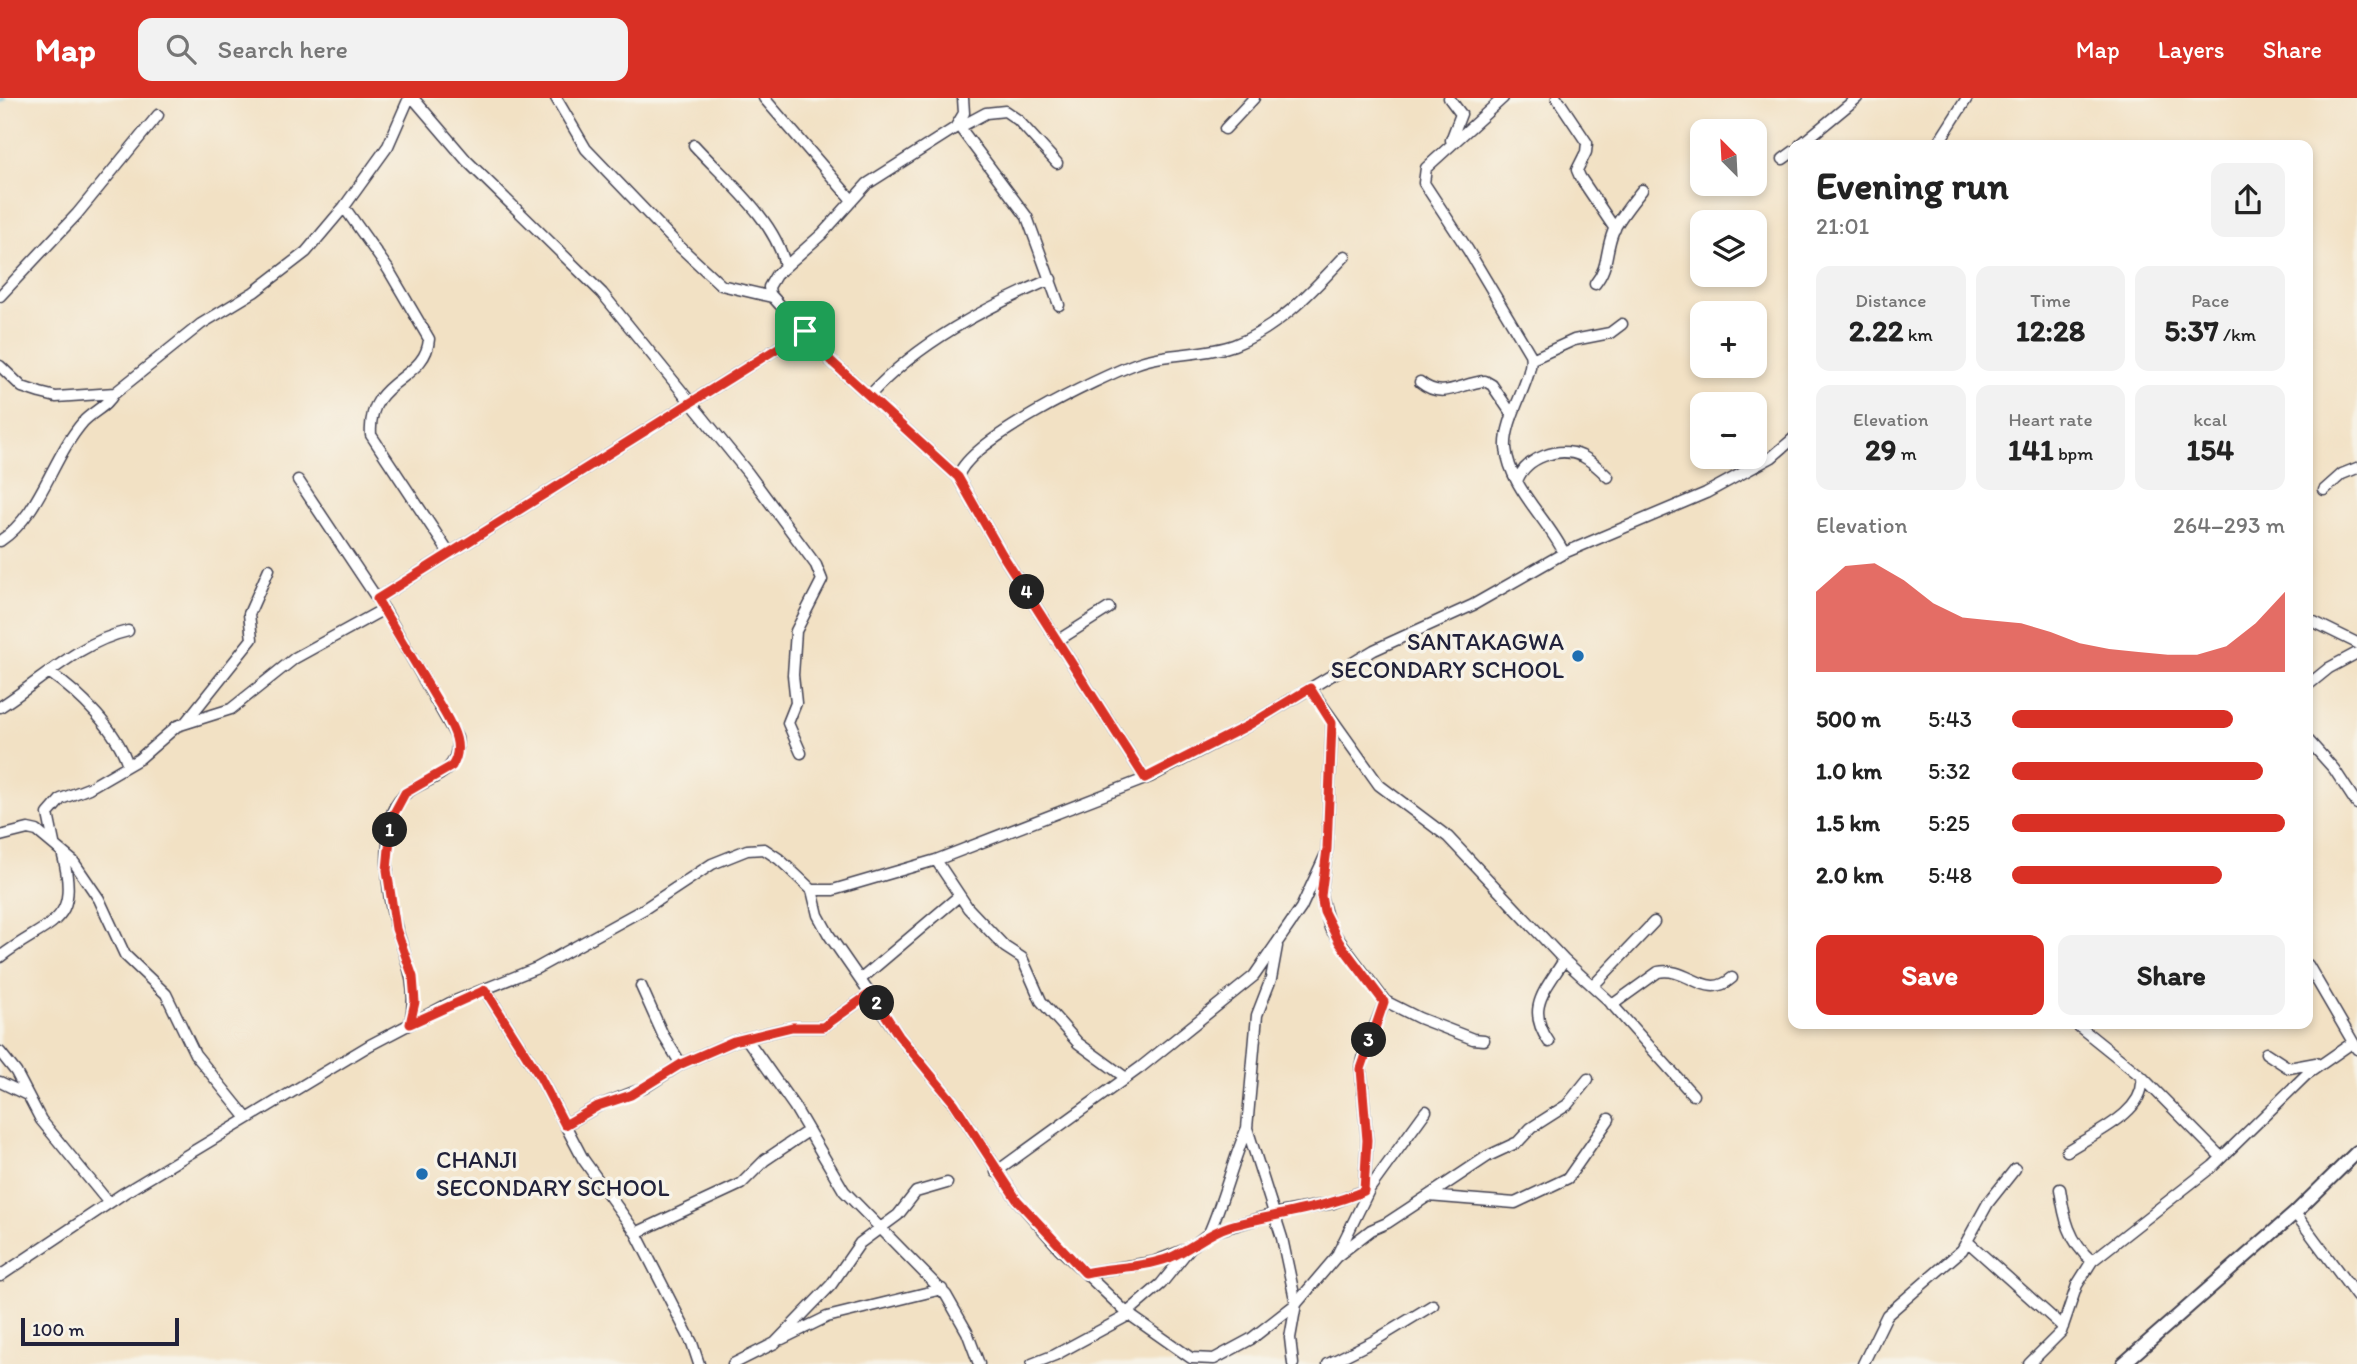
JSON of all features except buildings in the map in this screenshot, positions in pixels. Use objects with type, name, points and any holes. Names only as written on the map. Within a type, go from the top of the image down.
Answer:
[{"type":"street","points":[[396,98],[409,101],[602,293],[770,502],[821,574],[819,588],[808,603],[796,631],[793,675],[796,703],[788,723],[801,753]]},
{"type":"street","points":[[556,98],[586,149],[659,222],[678,246],[721,285],[772,297],[831,361],[958,477],[1057,641],[1145,778]]},
{"type":"street","points":[[764,98],[851,199]]},
{"type":"street","points":[[959,126],[964,113],[963,98]]},
{"type":"street","points":[[1225,129],[1254,98]]},
{"type":"street","points":[[1449,98],[1461,114],[1450,145]]},
{"type":"street","points":[[1503,98],[1426,168],[1424,183],[1468,250],[1532,359]]},
{"type":"street","points":[[1557,98],[1587,143],[1586,152],[1577,170],[1580,177],[1615,229]]},
{"type":"street","points":[[1805,140],[1845,102],[1857,98]]},
{"type":"street","points":[[1940,140],[1967,98]]},
{"type":"street","points":[[0,541],[18,527],[45,485],[61,450],[84,421],[106,404],[114,393],[201,324],[254,292],[306,252],[344,207],[388,146],[409,101]]},
{"type":"street","points":[[772,297],[771,282],[785,265],[822,234],[851,199],[887,170],[959,126],[986,113],[1004,111],[1018,120],[1057,163]]},
{"type":"street","points":[[0,296],[77,214],[158,116]]},
{"type":"street","points":[[959,126],[1027,217],[1059,305]]},
{"type":"street","points":[[694,145],[761,220],[779,244],[785,265]]},
{"type":"street","points":[[1783,159],[1788,155]]},
{"type":"street","points":[[1595,284],[1606,269],[1606,253],[1615,229],[1642,190]]},
{"type":"street","points":[[344,207],[388,269],[429,339],[429,349],[423,358],[379,398],[370,424],[371,435],[449,552]]},
{"type":"street","points":[[958,477],[973,456],[1029,416],[1061,398],[1136,363],[1234,345],[1265,328],[1303,301],[1345,256]]},
{"type":"street","points":[[870,395],[887,377],[992,304],[1051,279]]},
{"type":"street","points":[[1564,553],[1554,533],[1517,481],[1506,452],[1511,413],[1532,359],[1574,340],[1610,333],[1622,324]]},
{"type":"street","points":[[377,599],[805,331]]},
{"type":"street","points":[[0,366],[22,387],[56,397],[114,393]]},
{"type":"street","points":[[1420,382],[1432,390],[1444,392],[1485,382],[1492,385],[1511,413]]},
{"type":"street","points":[[811,891],[833,890],[936,860],[1145,778],[1249,725],[1374,650],[1473,605],[1564,553],[1706,493],[1772,457],[1788,443]]},
{"type":"street","points":[[1517,481],[1521,470],[1529,463],[1562,453],[1571,453],[1592,461],[1608,477]]},
{"type":"street","points":[[2324,490],[2342,474],[2357,468]]},
{"type":"street","points":[[298,480],[384,610],[454,729],[458,748],[452,766],[405,793],[392,817],[387,870],[396,929],[413,977],[415,1002],[410,1024]]},
{"type":"street","points":[[184,723],[252,639],[249,614],[269,569]]},
{"type":"street","points":[[1057,641],[1109,608]]},
{"type":"street","points":[[0,957],[50,925],[66,907],[70,894],[58,846],[48,821],[53,806],[61,799],[89,788],[139,759],[164,735],[184,723],[232,709],[295,658],[384,610]]},
{"type":"street","points":[[2313,621],[2357,643]]},
{"type":"street","points":[[0,707],[102,639],[128,631]]},
{"type":"street","points":[[2313,680],[2357,653]]},
{"type":"street","points":[[50,673],[68,686],[104,723],[119,742],[128,765]]},
{"type":"street","points":[[1310,688],[1332,723],[1379,785],[1448,837],[1564,960],[1612,1005],[1693,1096]]},
{"type":"street","points":[[1332,723],[1326,854],[1321,896],[1324,912],[1339,942],[1384,1002],[1419,1018],[1484,1040]]},
{"type":"street","points":[[2313,746],[2334,769],[2357,804]]},
{"type":"street","points":[[0,836],[32,829],[58,846],[99,899],[125,956],[166,994],[195,1054],[246,1117]]},
{"type":"street","points":[[0,1276],[108,1203],[246,1117],[410,1024],[537,968],[644,909],[696,872],[731,855],[758,849],[770,851],[811,891],[818,915],[899,1036],[954,1103],[996,1172],[1025,1209],[1128,1314],[1201,1361],[1232,1352],[1296,1304],[1336,1257],[1371,1230],[1488,1156],[1518,1142],[1531,1128],[1567,1105],[1588,1079]]},
{"type":"street","points":[[996,1172],[1126,1078],[1254,976],[1301,908],[1326,854]]},
{"type":"street","points":[[936,860],[959,896],[991,933],[1022,958],[1041,1001],[1078,1043],[1126,1078]]},
{"type":"street","points":[[861,979],[959,896]]},
{"type":"street","points":[[1593,986],[1654,922]]},
{"type":"street","points":[[1209,1233],[1222,1206],[1236,1152],[1247,1128],[1257,1015],[1270,979],[1278,943]]},
{"type":"street","points":[[1549,1042],[1539,1028],[1536,1013],[1564,960]]},
{"type":"street","points":[[1612,1005],[1658,972],[1690,977],[1711,988],[1723,986],[1732,978]]},
{"type":"street","points":[[2266,1052],[2289,1068],[2322,1062],[2355,1046],[2313,974]]},
{"type":"street","points":[[641,986],[663,1035],[681,1064]]},
{"type":"street","points":[[485,990],[540,1077],[583,1159],[636,1233],[692,1343],[699,1364]]},
{"type":"street","points":[[565,1125],[598,1106],[637,1091],[681,1064],[746,1038],[792,1027],[823,1027],[871,993]]},
{"type":"street","points":[[1367,1189],[1367,1140],[1361,1069],[1384,1002]]},
{"type":"street","points":[[2082,1029],[2142,1077],[2221,1157]]},
{"type":"street","points":[[746,1038],[844,1191],[942,1289],[967,1332],[979,1364]]},
{"type":"street","points":[[0,1052],[16,1072],[41,1120],[85,1171],[108,1203]]},
{"type":"street","points":[[2029,1364],[2063,1327],[2077,1285],[2092,1261],[2221,1157],[2322,1062]]},
{"type":"street","points":[[2067,1151],[2137,1102],[2143,1088],[2142,1077]]},
{"type":"street","points":[[0,1082],[27,1095]]},
{"type":"street","points":[[1336,1257],[1367,1189],[1426,1111]]},
{"type":"street","points":[[1428,1196],[1515,1203],[1528,1199],[1576,1170],[1609,1119]]},
{"type":"street","points":[[1247,1128],[1274,1213],[1296,1304],[1290,1338],[1293,1364]]},
{"type":"street","points":[[636,1233],[741,1184],[765,1160],[808,1131]]},
{"type":"street","points":[[2123,1364],[2295,1213],[2357,1152]]},
{"type":"street","points":[[1863,1364],[1888,1315],[1968,1242],[1988,1203],[2015,1170]]},
{"type":"street","points":[[775,1343],[831,1285],[860,1243],[898,1215],[916,1192],[947,1183]]},
{"type":"street","points":[[1032,1364],[1049,1361],[1128,1314],[1161,1284],[1190,1248],[1209,1233],[1274,1213],[1332,1203],[1367,1189]]},
{"type":"street","points":[[2060,1189],[2067,1228],[2076,1245],[2092,1261]]},
{"type":"street","points":[[2295,1213],[2357,1297]]},
{"type":"street","points":[[1968,1242],[2063,1327]]},
{"type":"street","points":[[1085,1273],[1153,1262],[1190,1248]]},
{"type":"street","points":[[733,1364],[827,1317],[890,1299],[942,1289]]},
{"type":"street","points":[[1332,1363],[1433,1305]]},
{"type":"waterway","points":[[0,101],[4,98]]},
{"type":"place","name":"SANTAKAGWA SECONDARY SCHOOL","points":[[1578,656]]},
{"type":"place","name":"CHANJI SECONDARY SCHOOL","points":[[422,1174]]},
{"type":"route","points":[[805,331],[831,361],[948,465],[958,477],[973,498],[1002,554],[1145,778],[1200,752],[1310,688],[1332,723],[1327,849],[1321,896],[1324,912],[1339,942],[1384,1002],[1362,1059],[1367,1140],[1364,1191],[1332,1203],[1274,1213],[1209,1233],[1190,1248],[1168,1258],[1085,1273],[1059,1248],[999,1177],[954,1103],[899,1036],[871,993],[823,1027],[776,1029],[734,1041],[681,1064],[631,1095],[598,1106],[565,1125],[540,1077],[485,990],[450,1003],[410,1024],[415,1002],[413,977],[396,929],[387,870],[392,817],[394,808],[405,793],[452,766],[458,748],[454,729],[377,599],[805,331]]}]
